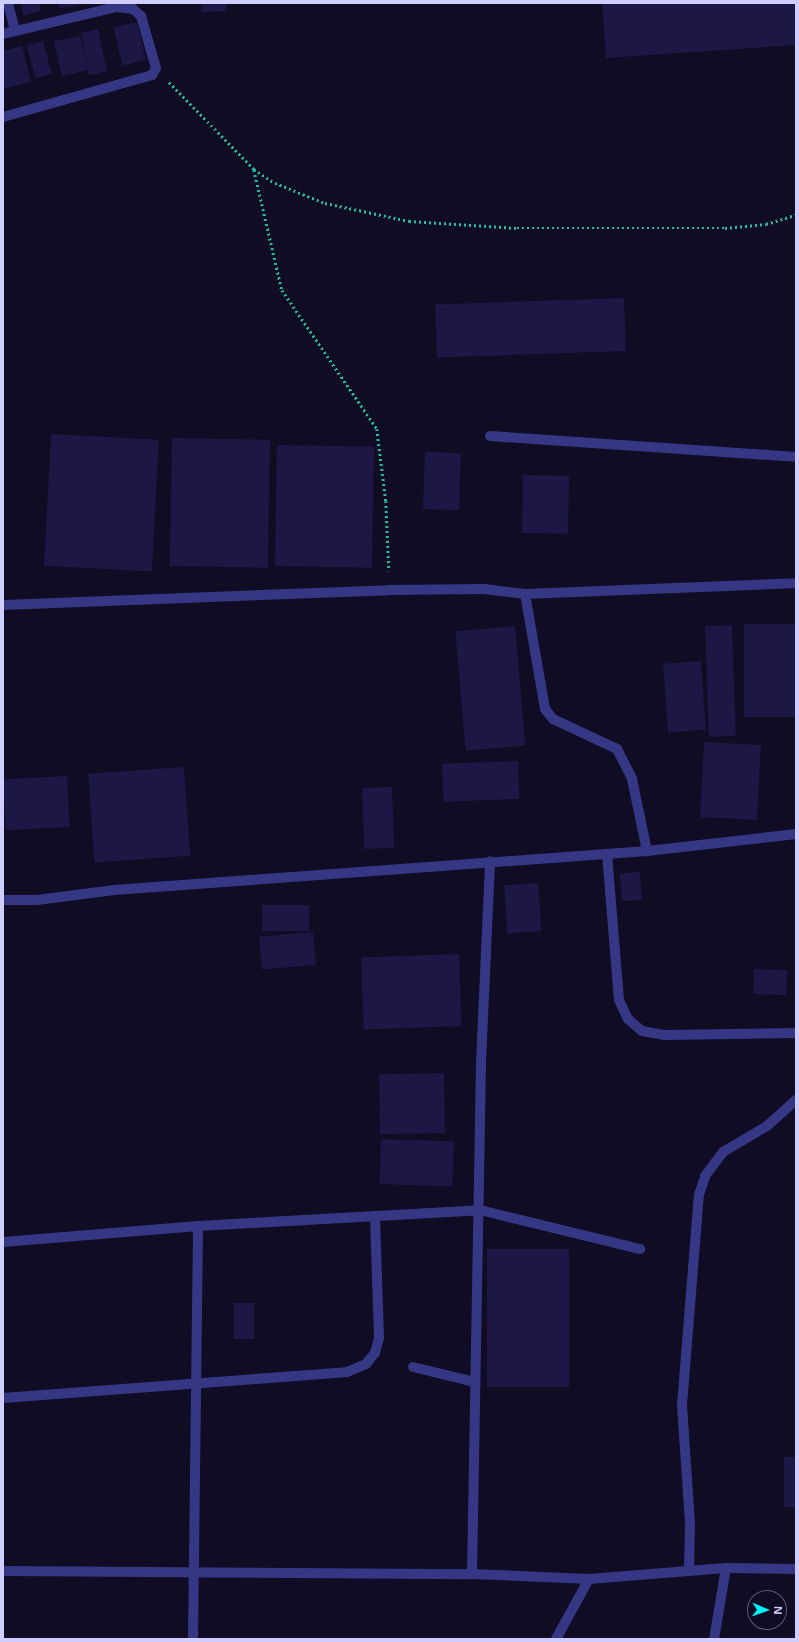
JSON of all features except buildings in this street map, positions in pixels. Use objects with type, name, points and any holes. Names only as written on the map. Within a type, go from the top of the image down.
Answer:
[{"type":"street","points":[[8,3],[15,31]]},
{"type":"street","points":[[3,34],[115,5],[133,9],[142,16],[156,68],[141,80],[3,118]]},
{"type":"street","points":[[490,436],[796,457]]},
{"type":"street","points":[[3,605],[390,590],[484,589],[525,594],[796,583]]},
{"type":"street","points":[[525,594],[545,709],[553,719],[617,749],[632,779],[647,851]]},
{"type":"street","points":[[3,900],[37,900],[114,890],[490,861],[647,851],[796,834]]},
{"type":"street","points":[[607,854],[619,1000],[628,1019],[642,1031],[664,1035],[796,1033]]},
{"type":"street","points":[[472,1574],[475,1382],[480,1210],[481,1062],[490,861]]},
{"type":"street","points":[[689,1570],[690,1522],[682,1405],[699,1195],[705,1176],[724,1152],[767,1126],[796,1100]]},
{"type":"street","points":[[3,1242],[198,1226],[480,1210],[640,1249]]},
{"type":"street","points":[[3,1398],[197,1381],[347,1372],[366,1364],[375,1353],[379,1338],[375,1216]]},
{"type":"street","points":[[193,1639],[197,1572],[198,1226]]},
{"type":"street","points":[[413,1367],[475,1382]]},
{"type":"street","points":[[714,1639],[726,1568]]},
{"type":"street","points":[[3,1571],[472,1574],[589,1579],[726,1568],[796,1569]]},
{"type":"street","points":[[556,1639],[589,1579]]},
{"type":"path","points":[[156,68],[254,169],[275,183],[325,204],[409,221],[461,225],[725,228],[766,224],[796,215]]},
{"type":"path","points":[[254,169],[282,290],[377,429],[386,501],[390,590]]}]
